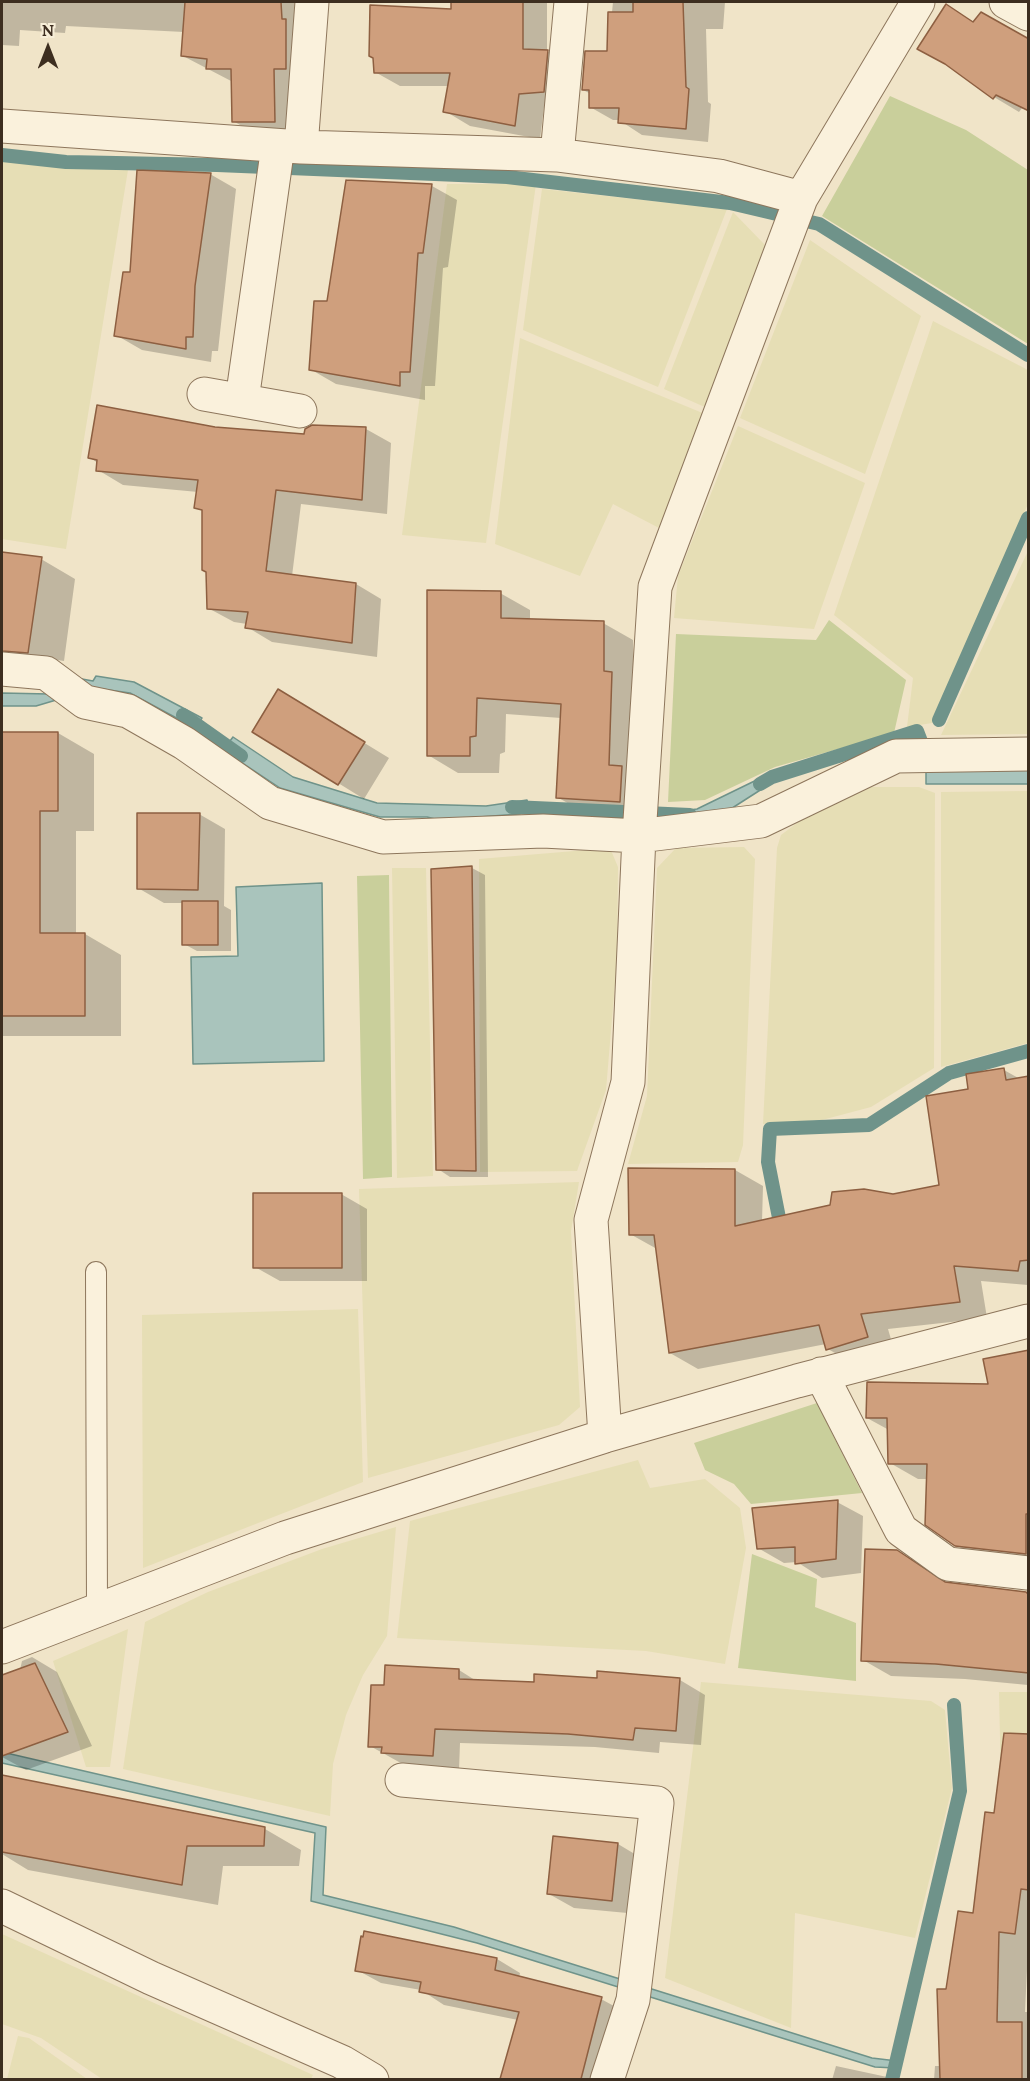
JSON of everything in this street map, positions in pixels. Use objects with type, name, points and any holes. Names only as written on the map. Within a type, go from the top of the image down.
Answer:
[{"type":"street","points":[[242,400],[289,147],[312,2]]},
{"type":"street","points":[[557,154],[571,2]]},
{"type":"street","points":[[605,1436],[591,1220],[628,1082],[639,836],[655,587],[801,198],[918,2]]},
{"type":"street","points":[[1006,2],[1029,14]]},
{"type":"street","points":[[2,126],[289,147],[557,154],[719,176],[801,198]]},
{"type":"street","points":[[204,394],[300,411]]},
{"type":"street","points":[[2,669],[46,673],[85,702],[128,711],[184,743],[270,803],[382,837],[543,831],[639,836],[761,821],[896,756],[1029,754]]},
{"type":"street","points":[[2,1647],[285,1538],[605,1436],[821,1374],[1029,1322]]},
{"type":"street","points":[[821,1374],[901,1530],[948,1564],[1029,1574]]},
{"type":"street","points":[[402,1780],[657,1803],[633,2000],[607,2079]]},
{"type":"street","points":[[2,1906],[151,1978],[342,2062],[372,2079]]},
{"type":"lane","points":[[96,1272],[97,1610]]},
{"type":"shaded area","points":[[2,162],[128,170],[66,549],[2,539]]},
{"type":"shaded area","points":[[447,184],[536,184],[486,543],[402,535]]},
{"type":"shaded area","points":[[542,189],[727,209],[658,387],[523,330]]},
{"type":"shaded area","points":[[733,212],[765,245],[707,408],[664,389]]},
{"type":"shaded area","points":[[810,240],[921,316],[865,474],[740,418]]},
{"type":"shaded area","points":[[933,321],[1028,370],[1028,504],[932,723],[907,727],[913,678],[834,615]]},
{"type":"shaded area","points":[[520,338],[705,414],[661,529],[613,504],[580,576],[495,544]]},
{"type":"shaded area","points":[[738,426],[865,483],[814,629],[674,618],[678,576]]},
{"type":"shaded area","points":[[1028,551],[1028,734],[941,735]]},
{"type":"shaded area","points":[[862,787],[919,787],[935,793],[934,1068],[871,1107],[822,1120],[763,1124],[777,848],[781,835],[817,808]]},
{"type":"shaded area","points":[[1028,791],[1028,1043],[941,1067],[941,792]]},
{"type":"shaded area","points":[[744,847],[755,859],[743,1145],[738,1162],[628,1164],[647,1096],[657,868],[676,848]]},
{"type":"shaded area","points":[[610,848],[618,867],[617,960],[606,1090],[577,1171],[480,1172],[479,859]]},
{"type":"shaded area","points":[[392,868],[426,868],[433,1176],[397,1178]]},
{"type":"shaded area","points":[[579,1182],[571,1231],[580,1407],[559,1425],[368,1478],[359,1189]]},
{"type":"shaded area","points":[[358,1309],[363,1482],[143,1568],[142,1315]]},
{"type":"shaded area","points":[[638,1460],[650,1488],[705,1479],[740,1508],[746,1548],[725,1664],[646,1651],[397,1638],[410,1521]]},
{"type":"shaded area","points":[[396,1527],[387,1636],[363,1675],[346,1715],[333,1764],[330,1816],[123,1769],[145,1622],[208,1592],[322,1549]]},
{"type":"shaded area","points":[[128,1629],[110,1767],[86,1767],[53,1661]]},
{"type":"shaded area","points":[[701,1682],[931,1701],[945,1710],[952,1788],[915,1938],[795,1913],[791,2028],[665,1978]]},
{"type":"shaded area","points":[[999,1692],[1028,1692],[1028,1787],[1001,1785]]},
{"type":"shaded area","points":[[2,1934],[313,2075],[311,2079],[102,2079],[41,2038],[2,2024]]},
{"type":"shaded area","points":[[18,2036],[29,2038],[87,2079],[7,2079]]},
{"type":"green space","points":[[890,96],[966,130],[1028,170],[1028,344],[822,216]]},
{"type":"green space","points":[[829,620],[906,680],[894,733],[775,767],[705,800],[668,802],[676,634],[816,640]]},
{"type":"green space","points":[[389,875],[392,1177],[363,1179],[357,876]]},
{"type":"green space","points":[[817,1403],[862,1493],[751,1504],[734,1484],[705,1470],[694,1443]]},
{"type":"green space","points":[[752,1554],[817,1579],[815,1607],[856,1623],[856,1681],[738,1668]]},
{"type":"water","points":[[96,676],[134,682],[202,718],[195,728],[130,693],[102,689],[100,693],[90,690],[36,706],[2,706],[2,693],[49,694],[82,679],[93,681]]},
{"type":"water","points":[[233,737],[293,777],[377,803],[486,806],[527,800],[530,810],[519,814],[439,820],[427,817],[380,817],[280,788],[223,750]]},
{"type":"water","points":[[926,768],[1028,768],[1028,784],[926,784]]},
{"type":"water","points":[[773,772],[776,780],[715,819],[672,820],[674,812],[697,809]]},
{"type":"water","points":[[322,883],[324,1061],[193,1064],[191,957],[238,956],[236,887]]},
{"type":"water","points":[[2,1752],[326,1827],[323,1895],[454,1927],[872,2058],[897,2061],[895,2068],[875,2067],[477,1943],[311,1901],[315,1833],[2,1763]]},
{"type":"building","points":[[185,2],[281,2],[282,19],[286,19],[286,69],[274,69],[275,122],[232,122],[231,69],[206,69],[207,59],[181,56]]},
{"type":"building","points":[[451,2],[523,2],[523,49],[548,50],[544,92],[519,94],[515,126],[443,112],[450,73],[374,73],[373,58],[369,56],[370,5],[451,9]]},
{"type":"building","points":[[633,2],[683,2],[686,87],[689,89],[686,129],[618,123],[619,108],[589,108],[589,90],[582,90],[585,51],[607,51],[608,12],[633,12]]},
{"type":"building","points":[[946,4],[973,22],[981,12],[1029,39],[1029,111],[996,95],[993,99],[945,64],[917,49]]},
{"type":"building","points":[[137,170],[211,173],[195,286],[193,337],[186,337],[186,349],[114,336],[123,272],[130,272]]},
{"type":"building","points":[[346,180],[432,184],[423,253],[418,253],[410,372],[400,372],[400,386],[309,370],[314,301],[327,301]]},
{"type":"building","points":[[97,405],[215,427],[304,434],[305,429],[312,425],[366,427],[362,500],[276,490],[266,571],[356,583],[352,643],[245,628],[248,612],[207,609],[206,572],[202,570],[202,510],[194,508],[198,480],[96,471],[97,460],[88,458]]},
{"type":"building","points":[[2,552],[42,557],[28,653],[2,651]]},
{"type":"building","points":[[427,590],[501,591],[501,618],[604,621],[604,671],[612,672],[609,765],[622,766],[620,802],[556,798],[561,704],[477,698],[476,736],[470,737],[470,756],[427,756]]},
{"type":"building","points":[[278,689],[365,742],[338,785],[252,732]]},
{"type":"building","points":[[2,732],[58,732],[58,811],[40,811],[40,933],[85,933],[85,1016],[2,1016]]},
{"type":"building","points":[[137,813],[200,813],[198,890],[137,889]]},
{"type":"building","points":[[472,866],[476,1171],[436,1170],[431,869]]},
{"type":"building","points":[[182,901],[218,901],[218,945],[182,945]]},
{"type":"building","points":[[1004,1068],[1006,1080],[1029,1076],[1029,1260],[1020,1261],[1018,1271],[954,1266],[960,1302],[861,1314],[868,1337],[826,1350],[819,1325],[669,1353],[654,1235],[629,1235],[628,1168],[735,1169],[735,1226],[830,1205],[832,1192],[864,1189],[893,1194],[939,1185],[926,1096],[968,1089],[966,1074]]},
{"type":"building","points":[[253,1193],[342,1193],[342,1268],[253,1268]]},
{"type":"building","points":[[1029,1350],[1029,1514],[1026,1514],[1026,1554],[955,1546],[925,1525],[927,1464],[888,1464],[887,1418],[866,1418],[867,1382],[988,1384],[983,1359]]},
{"type":"building","points":[[838,1500],[836,1559],[795,1564],[795,1547],[757,1549],[752,1508]]},
{"type":"building","points":[[865,1549],[897,1550],[945,1582],[1026,1592],[1029,1595],[1029,1673],[936,1664],[861,1661]]},
{"type":"building","points":[[35,1663],[68,1732],[2,1756],[2,1675]]},
{"type":"building","points":[[385,1665],[459,1669],[459,1679],[534,1682],[534,1674],[597,1678],[597,1671],[680,1678],[676,1731],[635,1728],[633,1740],[568,1734],[435,1729],[433,1756],[381,1753],[382,1747],[368,1747],[371,1685],[384,1685]]},
{"type":"building","points":[[1004,1733],[1029,1734],[1029,1890],[1021,1889],[1015,1934],[999,1932],[997,2022],[1022,2022],[1022,2079],[940,2079],[937,1989],[946,1989],[958,1911],[973,1913],[985,1812],[994,1813]]},
{"type":"building","points":[[2,1775],[265,1827],[264,1846],[187,1846],[182,1885],[2,1852]]},
{"type":"building","points":[[553,1836],[618,1843],[612,1901],[547,1894]]},
{"type":"building","points":[[364,1931],[497,1958],[495,1970],[602,1997],[581,2079],[500,2079],[519,2012],[419,1992],[421,1982],[355,1971],[361,1936],[363,1937]]},
{"type":"waterway","points":[[2,155],[66,162],[217,165],[507,177],[730,203],[819,224],[1028,355]]},
{"type":"waterway","points":[[939,720],[1028,518]]},
{"type":"waterway","points":[[183,715],[241,756]]},
{"type":"waterway","points":[[760,784],[772,777],[917,731],[927,757]]},
{"type":"waterway","points":[[512,807],[690,815]]},
{"type":"waterway","points":[[782,1233],[768,1162],[770,1129],[869,1125],[949,1073],[1028,1051]]},
{"type":"waterway","points":[[892,2080],[960,1791],[954,1705]]}]
